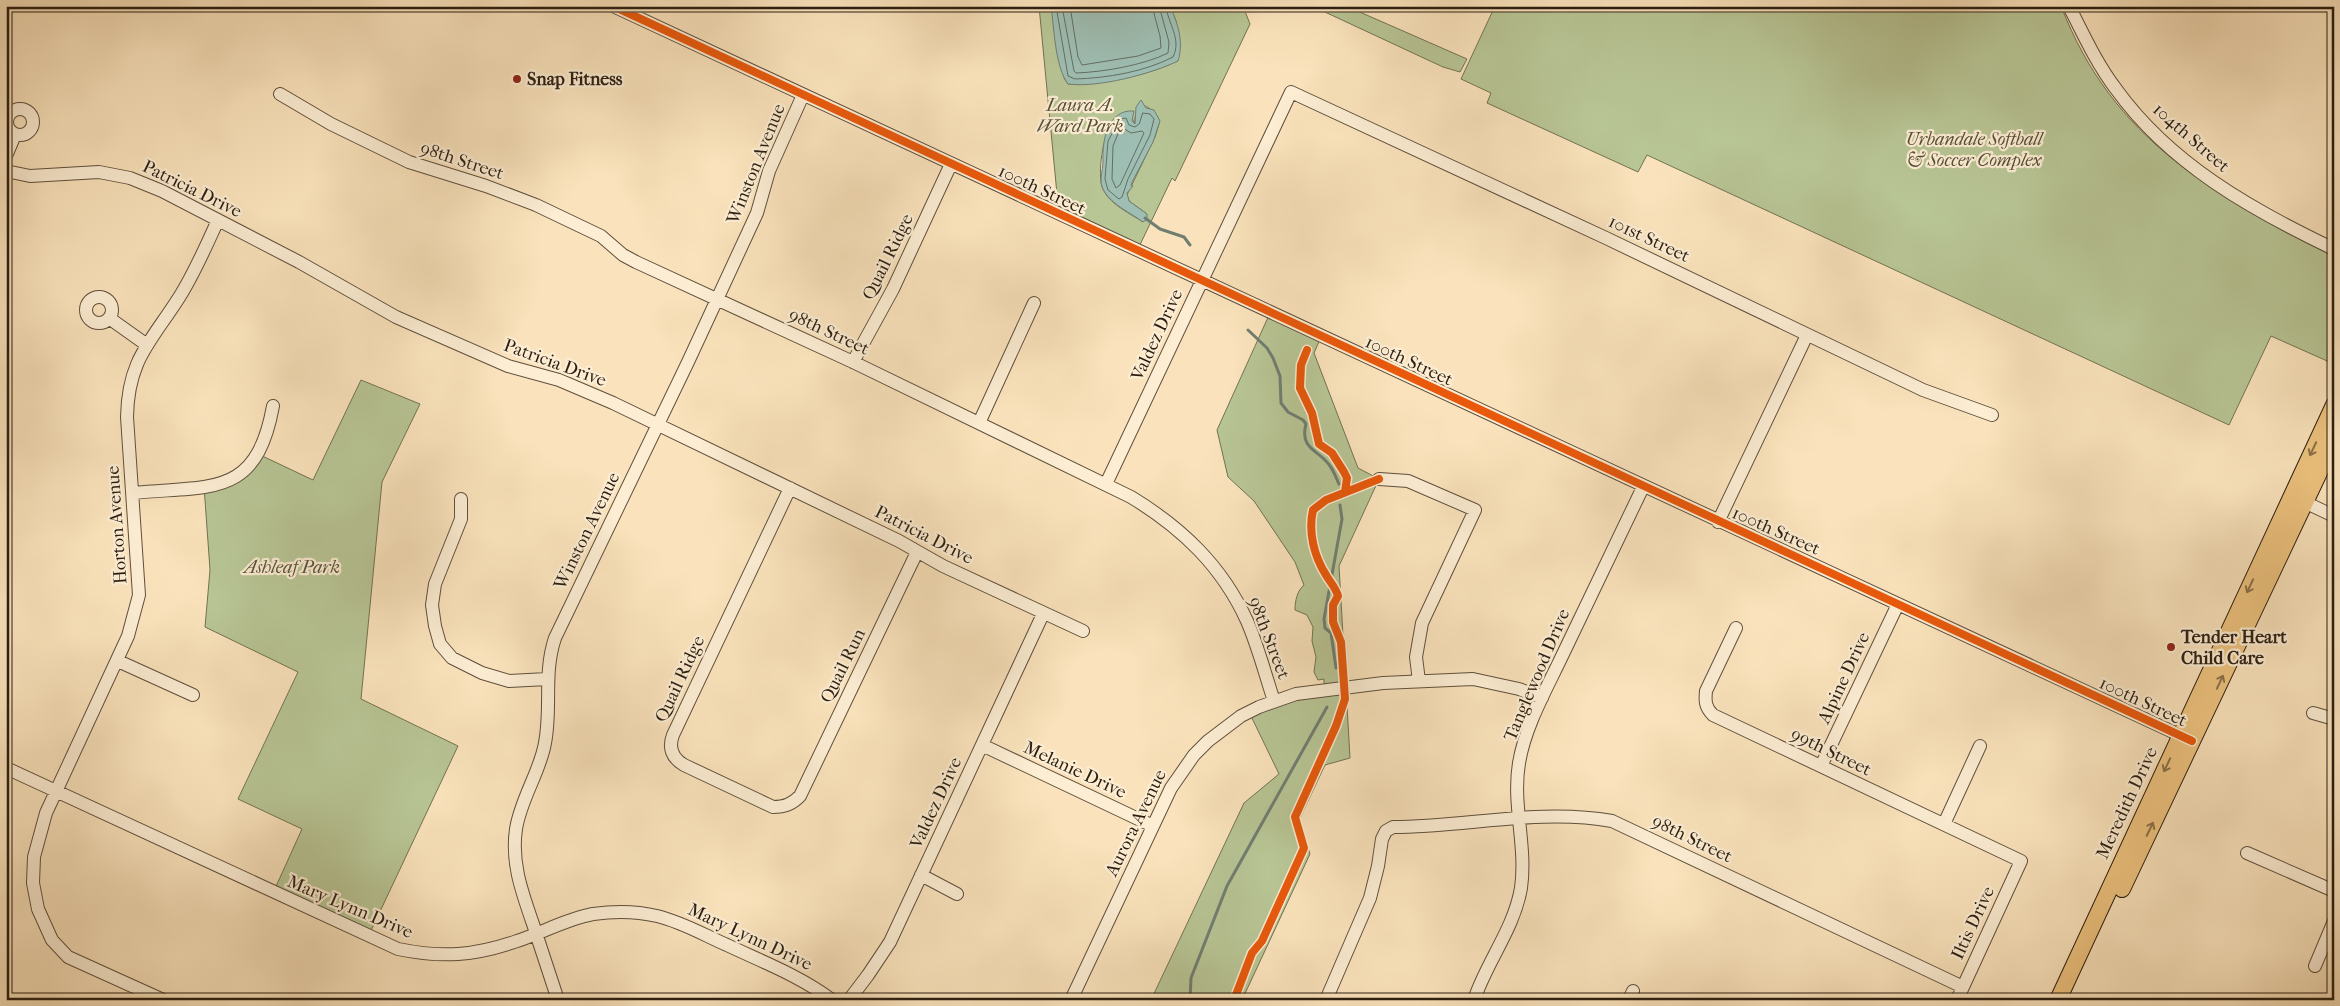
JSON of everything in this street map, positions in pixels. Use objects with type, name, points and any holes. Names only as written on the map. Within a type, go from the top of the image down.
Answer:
[{"type":"main road","name":"Meredith Drive","points":[[2058,1000],[2186,738],[2298,499],[2334,405]]},
{"type":"main road","name":"Meredith Drive","points":[[2298,499],[2334,441]]},
{"type":"main road","name":"Meredith Drive","points":[[2070,1000],[2186,738]]},
{"type":"street","name":"100th Street","points":[[613,6],[1718,522],[2186,738]]},
{"type":"street","name":"104th Street","points":[[2070,6],[2112,84],[2159,137],[2205,176],[2249,206],[2334,249]]},
{"type":"street","name":"Valdez Drive","points":[[1106,484],[1291,92]]},
{"type":"street","name":"101st Street","points":[[1291,92],[1615,242],[1923,390],[1992,415]]},
{"type":"street","name":"98th Street","points":[[280,94],[331,124],[409,162],[486,186],[536,205],[602,236],[623,255],[636,262],[853,362],[1131,497],[1172,524],[1206,555],[1222,576],[1247,622],[1274,701]]},
{"type":"street","name":"Winston Avenue","points":[[558,1000],[518,882],[514,855],[516,828],[520,810],[545,745],[548,719],[547,679],[549,656],[555,638],[757,213],[769,171],[803,95]]},
{"type":"street","points":[[6,156],[15,135]]},
{"type":"street","name":"Quail Ridge","points":[[853,362],[894,289],[951,164]]},
{"type":"street","name":"Patricia Drive","points":[[6,172],[30,176],[99,172],[130,178],[162,191],[299,262],[396,317],[508,366],[559,380],[658,424],[1044,614],[1083,631]]},
{"type":"street","name":"Horton Avenue","points":[[162,1000],[68,957],[52,940],[38,909],[33,883],[34,857],[46,813],[118,660],[128,636],[140,595],[127,417],[128,394],[133,372],[147,345],[192,275],[218,220]]},
{"type":"street","points":[[979,423],[1034,303]]},
{"type":"street","points":[[109,318],[147,345]]},
{"type":"street","points":[[1718,522],[1807,335]]},
{"type":"street","points":[[133,493],[217,484],[239,476],[248,468],[258,454],[268,433],[273,406]]},
{"type":"street","points":[[1379,479],[1408,481],[1475,510],[1422,623],[1416,658],[1418,681]]},
{"type":"street","name":"Tanglewood Drive","points":[[1474,1000],[1508,931],[1517,906],[1523,871],[1519,763],[1542,698],[1643,487]]},
{"type":"street","name":"Quail Ridge","points":[[790,488],[670,743],[671,752],[677,761],[773,807],[790,805],[800,796]]},
{"type":"street","points":[[2298,499],[2334,516]]},
{"type":"street","points":[[461,500],[461,519],[435,584],[432,605],[434,626],[440,644],[452,658],[482,673],[509,681],[547,679]]},
{"type":"street","name":"Quail Run","points":[[800,796],[917,552]]},
{"type":"street","name":"Alpine Drive","points":[[1822,766],[1898,604]]},
{"type":"street","name":"Valdez Drive","points":[[848,1000],[868,975],[890,942],[1044,614]]},
{"type":"street","name":"99th Street","points":[[1736,628],[1706,691],[1705,701],[1708,709],[1722,720],[2021,861]]},
{"type":"street","points":[[118,660],[193,695]]},
{"type":"street","name":"Aurora Avenue","points":[[1071,1000],[1171,788],[1199,750],[1241,716],[1274,701],[1296,694],[1383,683],[1472,678],[1519,689],[1542,698]]},
{"type":"street","points":[[2313,713],[2334,719]]},
{"type":"street","name":"Melanie Drive","points":[[982,745],[1153,826]]},
{"type":"street","points":[[1944,824],[1980,746]]},
{"type":"street","name":"Mary Lynn Drive","points":[[6,768],[398,950],[429,956],[462,955],[517,941],[592,914],[624,912],[656,916],[690,928],[799,979],[832,1000]]},
{"type":"street","name":"98th Street","points":[[1326,1000],[1330,986],[1370,898],[1378,866],[1382,838],[1385,832],[1393,828],[1520,818],[1584,816],[1612,821],[1963,987]]},
{"type":"street","points":[[2247,853],[2334,891]]},
{"type":"street","name":"Iltis Drive","points":[[1957,1000],[2021,861]]},
{"type":"street","points":[[921,875],[957,894]]},
{"type":"street","points":[[2315,966],[2334,921]]},
{"type":"green space","name":"Laura A. Ward Park","points":[[1039,6],[1051,6],[1064,78],[1068,84],[1075,84],[1128,77],[1177,61],[1176,21],[1170,6],[1186,6],[1188,10],[1189,6],[1243,6],[1250,24],[1175,181],[1172,178],[1137,251],[1059,215]],"holes":[[[1143,105],[1149,108],[1159,124],[1155,137],[1127,195],[1129,201],[1147,214],[1143,222],[1111,201],[1104,191],[1100,169],[1105,141],[1111,123],[1123,114],[1132,118],[1135,124],[1135,117]]]},
{"type":"green space","points":[[1248,6],[1291,6],[1250,12]]},
{"type":"green space","points":[[1312,6],[1346,6],[1467,59],[1460,72],[1443,67]]},
{"type":"green space","name":"Urbandale Softball & Soccer Complex","points":[[1495,6],[2061,6],[2083,53],[2109,93],[2139,128],[2172,158],[2209,185],[2248,210],[2334,257],[2334,364],[2271,336],[2229,425],[1647,155],[1638,172],[1487,103],[1491,93],[1461,79]]},
{"type":"green space","points":[[1270,313],[1321,337],[1314,353],[1358,468],[1379,479],[1339,566],[1350,758],[1325,765],[1299,820],[1310,854],[1242,1000],[1151,1000],[1244,803],[1279,774],[1249,712],[1324,690],[1324,679],[1318,680],[1314,672],[1316,657],[1312,641],[1313,627],[1307,615],[1295,610],[1297,596],[1304,585],[1295,562],[1254,501],[1228,477],[1217,430]]},
{"type":"green space","name":"Ashleaf Park","points":[[361,380],[420,404],[382,482],[361,699],[458,746],[368,937],[273,893],[302,829],[238,799],[298,672],[205,627],[210,570],[204,486],[217,484],[258,454],[313,480]]},
{"type":"water","points":[[1051,6],[1170,6],[1179,33],[1180,54],[1178,61],[1154,71],[1124,79],[1094,84],[1068,84],[1060,68]]},
{"type":"water","points":[[1141,100],[1146,108],[1154,110],[1160,121],[1153,142],[1132,182],[1131,186],[1133,186],[1127,193],[1129,201],[1147,214],[1147,219],[1143,222],[1107,196],[1102,187],[1101,180],[1104,144],[1108,127],[1118,115],[1134,111],[1132,121],[1135,124],[1136,107]]},
{"type":"waterway","points":[[1145,218],[1160,229],[1184,237],[1190,245]]},
{"type":"waterway","points":[[1248,330],[1267,348],[1273,358],[1280,376],[1281,403],[1288,412],[1303,420],[1306,424],[1305,439],[1312,449],[1333,470],[1339,484]]},
{"type":"waterway","points":[[1336,668],[1331,633],[1325,628],[1324,619],[1342,519],[1340,505]]},
{"type":"waterway","points":[[1190,1000],[1191,978],[1227,886],[1327,707]]},
{"type":"cycle path","points":[[613,6],[2192,741]]},
{"type":"cycle path","points":[[1307,350],[1301,365],[1300,388],[1312,413],[1319,444],[1332,453],[1347,478],[1345,492]]},
{"type":"cycle path","points":[[1234,1000],[1252,953],[1262,941],[1304,848],[1295,817],[1336,726],[1345,699],[1341,642],[1333,622],[1333,605],[1338,596],[1315,552],[1311,527],[1313,510],[1326,500],[1379,479]]},
{"type":"place","name":"Snap Fitness","points":[[517,79]]},
{"type":"place","name":"Tender Heart Child Care","points":[[2171,647]]}]
